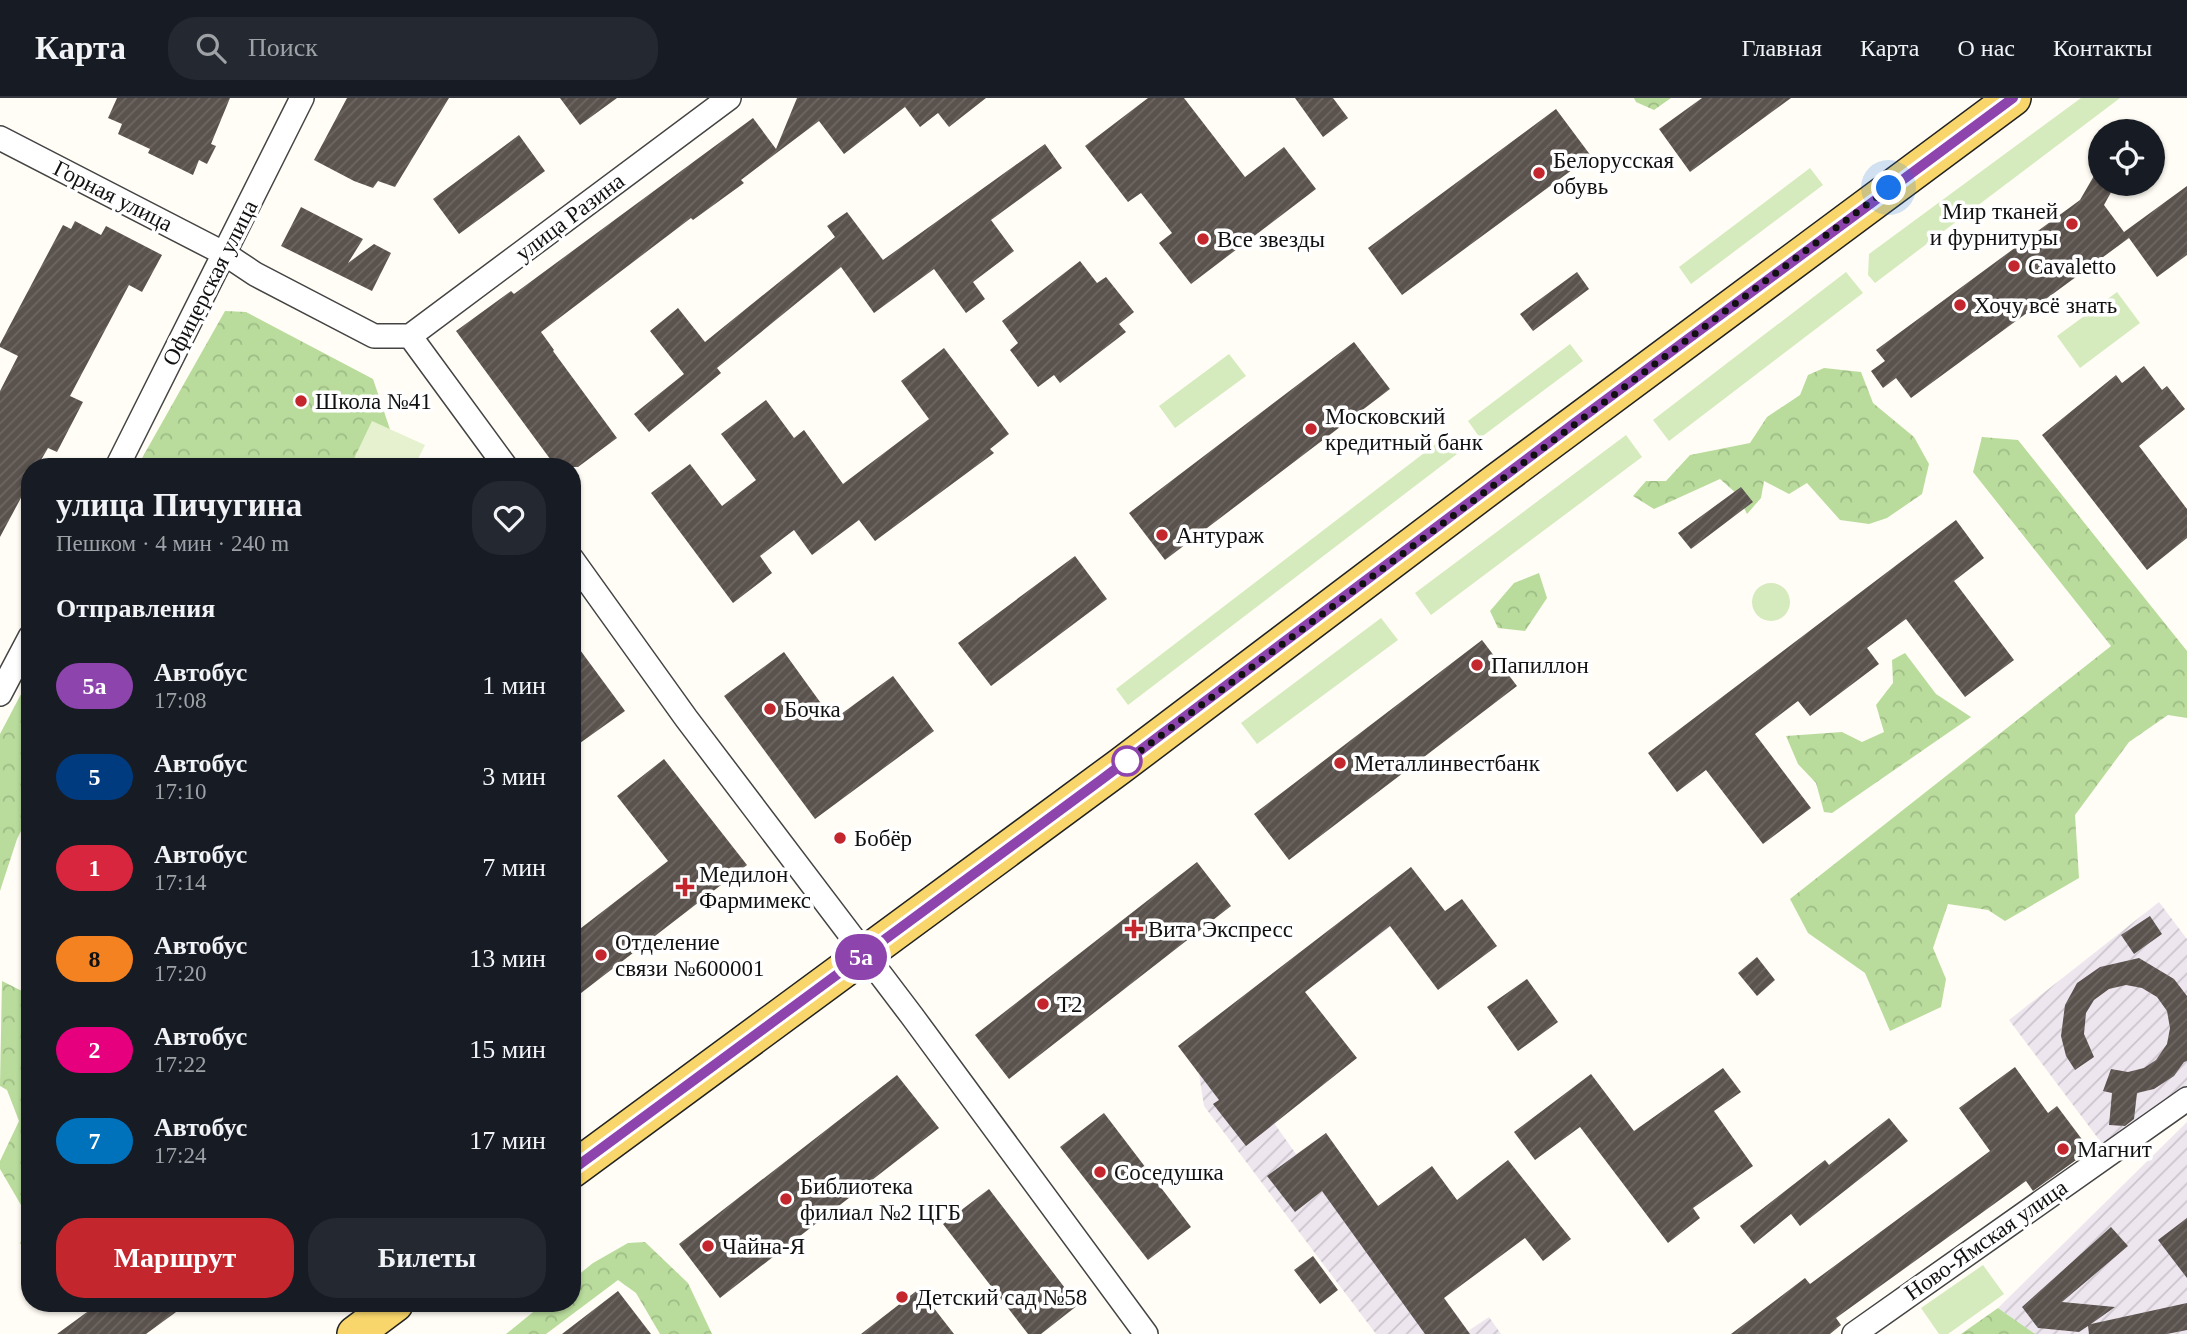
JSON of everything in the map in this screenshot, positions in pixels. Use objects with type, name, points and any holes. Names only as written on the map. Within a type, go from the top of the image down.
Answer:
[{"type":"main road","points":[[581,1163],[1119,767],[1889,188],[2013,98]]},
{"type":"main road","points":[[355,1334],[384,1312]]},
{"type":"street","name":"Офицерская улица","points":[[122,458],[302,98]]},
{"type":"street","name":"улица Разина","points":[[410,336],[729,98]]},
{"type":"street","name":"Горная улица","points":[[0,138],[225,254],[255,274],[374,336],[410,336]]},
{"type":"street","points":[[410,336],[499,458]]},
{"type":"street","points":[[581,572],[686,718],[865,954],[1146,1334]]},
{"type":"street","points":[[0,694],[8,660],[21,646]]},
{"type":"street","name":"Ново-Ямская улица","points":[[1854,1334],[2187,1099]]},
{"type":"shaded area","points":[[1411,867],[1432,895],[1305,992],[1274,1123],[1296,1154],[1326,1133],[1468,1331],[1489,1317],[1501,1334],[1376,1334],[1204,1106],[1199,1074],[1178,1046]]},
{"type":"shaded area","points":[[2159,902],[2187,939],[2187,1093],[2106,1149],[2009,1020]]},
{"type":"shaded area","points":[[2187,1122],[2187,1334],[2035,1334],[1998,1308]]},
{"type":"green space","points":[[1634,98],[1671,98],[1654,110],[1636,102]]},
{"type":"green space","points":[[2081,98],[2120,98],[2092,119],[2088,119],[2088,122],[1875,283],[1868,275],[1869,254]]},
{"type":"green space","points":[[1810,168],[1823,185],[1691,284],[1679,267]]},
{"type":"green space","points":[[1846,272],[1863,293],[1669,441],[1653,420]]},
{"type":"green space","points":[[2117,292],[2140,323],[2080,368],[2057,336]]},
{"type":"green space","name":"Школа №41","points":[[225,311],[246,312],[373,379],[400,458],[142,458]]},
{"type":"green space","points":[[1570,344],[1583,361],[1480,438],[1468,421]]},
{"type":"green space","points":[[1229,354],[1246,376],[1175,428],[1159,406]]},
{"type":"green space","points":[[1824,368],[1861,372],[1873,403],[1914,437],[1929,464],[1922,494],[1887,518],[1869,524],[1840,520],[1807,483],[1789,494],[1764,481],[1761,498],[1747,514],[1737,494],[1720,479],[1654,509],[1633,496],[1646,481],[1666,481],[1690,455],[1750,443],[1767,417],[1800,395],[1808,375]]},
{"type":"green space","points":[[372,421],[425,445],[418,458],[354,458]]},
{"type":"green space","points":[[1626,435],[1642,457],[1431,615],[1415,593]]},
{"type":"green space","points":[[1445,437],[1457,454],[1128,705],[1116,689]]},
{"type":"green space","points":[[1982,437],[2018,440],[2187,651],[2187,718],[2168,715],[2129,742],[2075,815],[2079,878],[2005,921],[1988,910],[1948,904],[1933,948],[1946,979],[1941,1007],[1890,1031],[1865,973],[1808,933],[1790,899],[2111,646],[1973,472]]},
{"type":"green space","points":[[1539,573],[1547,598],[1525,631],[1498,628],[1490,611],[1514,583]]},
{"type":"green space","points":[[1771,583],[1784,589],[1790,602],[1784,615],[1771,621],[1758,615],[1752,602],[1758,589]]},
{"type":"green space","points":[[1381,618],[1398,640],[1257,744],[1241,723]]},
{"type":"green space","points":[[1905,653],[1936,694],[1971,717],[1832,813],[1824,812],[1816,783],[1798,764],[1786,736],[1842,732],[1862,742],[1884,732],[1876,705],[1893,683],[1892,660]]},
{"type":"green space","points":[[21,694],[21,831],[0,891],[0,734]]},
{"type":"green space","points":[[2,981],[21,990],[21,1205],[0,1169],[0,1161],[19,1121],[7,1090],[0,1086]]},
{"type":"green space","points":[[645,1242],[688,1283],[712,1334],[660,1334],[636,1293],[618,1280],[581,1308],[581,1273],[628,1243]]},
{"type":"green space","points":[[1983,1265],[2004,1294],[1948,1334],[1939,1334],[1921,1308]]},
{"type":"green space","points":[[1998,1308],[2035,1334],[1961,1334]]},
{"type":"green space","points":[[533,1312],[575,1312],[546,1334],[506,1334]]},
{"type":"building","points":[[117,98],[230,98],[211,144],[216,146],[207,164],[199,160],[193,175],[148,153],[150,149],[118,134],[122,124],[108,118]]},
{"type":"building","points":[[347,98],[449,98],[395,187],[378,181],[373,188],[314,160]]},
{"type":"building","points":[[560,98],[617,98],[580,125]]},
{"type":"building","points":[[797,98],[986,98],[949,127],[938,113],[920,127],[905,107],[844,154],[819,121],[741,180],[744,183],[693,220],[691,218],[541,332],[617,438],[581,465],[581,458],[549,458],[456,331],[511,291],[514,294],[753,118],[776,149]]},
{"type":"building","points":[[1148,98],[1184,98],[1245,177],[1284,147],[1316,189],[1191,284],[1159,243],[1172,233],[1141,193],[1128,202],[1085,146]]},
{"type":"building","points":[[1295,98],[1333,98],[1348,118],[1323,137]]},
{"type":"building","points":[[1702,98],[1791,98],[1690,172],[1659,129]]},
{"type":"building","points":[[1556,109],[1591,156],[1402,295],[1368,248]]},
{"type":"building","points":[[519,135],[545,171],[459,234],[433,199]]},
{"type":"building","points":[[1045,144],[1062,168],[991,220],[1014,251],[973,282],[985,299],[966,313],[934,269],[874,313],[841,267],[717,368],[721,373],[649,432],[634,414],[684,374],[650,331],[678,308],[705,342],[835,237],[827,226],[847,212],[883,260]]},
{"type":"building","points":[[2088,186],[2088,196],[2109,196],[2104,205],[2124,232],[2187,186],[2187,255],[2157,277],[2129,238],[1911,398],[1896,378],[1883,388],[1871,371],[1885,361],[1876,350],[2080,200]]},
{"type":"building","points":[[301,207],[363,239],[348,263],[374,244],[391,253],[372,291],[281,246]]},
{"type":"building","points":[[75,221],[101,235],[106,226],[162,255],[142,292],[129,285],[70,396],[83,402],[57,452],[48,448],[42,458],[21,458],[21,498],[0,537],[0,391],[18,356],[0,347],[0,344],[63,225],[71,229]]},
{"type":"building","points":[[1080,261],[1097,283],[1106,277],[1134,312],[1119,324],[1126,332],[1060,383],[1054,375],[1038,387],[1010,350],[1018,343],[1002,321]]},
{"type":"building","points":[[1577,272],[1589,289],[1533,331],[1520,314]]},
{"type":"building","points":[[1354,342],[1390,389],[1165,560],[1129,513]]},
{"type":"building","points":[[944,348],[1009,434],[990,449],[994,453],[875,541],[859,520],[812,555],[794,530],[760,556],[772,573],[733,603],[651,493],[690,464],[722,506],[756,480],[721,434],[766,400],[794,438],[804,430],[843,484],[929,419],[901,381]]},
{"type":"building","points":[[2144,366],[2162,390],[2167,386],[2185,409],[2139,446],[2187,509],[2187,538],[2147,570],[2042,435],[2116,375],[2122,383]]},
{"type":"building","points":[[1741,487],[1753,502],[1691,549],[1678,533]]},
{"type":"building","points":[[1956,520],[1984,558],[1954,581],[2014,660],[1965,697],[1906,619],[1867,648],[1879,664],[1810,716],[1798,701],[1755,734],[1811,808],[1763,844],[1706,770],[1677,792],[1648,753]]},
{"type":"building","points":[[1075,556],[1107,599],[991,686],[958,643]]},
{"type":"building","points":[[1482,640],[1517,686],[1289,860],[1254,814]]},
{"type":"building","points":[[581,651],[625,711],[581,742]]},
{"type":"building","points":[[784,652],[833,720],[893,676],[934,731],[815,819],[724,696]]},
{"type":"building","points":[[664,759],[747,865],[581,993],[581,928],[668,861],[617,796]]},
{"type":"building","points":[[1197,862],[1231,906],[1009,1079],[975,1035]]},
{"type":"building","points":[[1411,867],[1445,911],[1462,899],[1497,946],[1438,990],[1390,926],[1305,992],[1357,1058],[1246,1146],[1213,1104],[1219,1100],[1178,1046]]},
{"type":"building","points":[[2150,916],[2162,934],[2134,954],[2121,935]]},
{"type":"building","points":[[1757,957],[1775,980],[1757,996],[1738,973]]},
{"type":"building","points":[[2139,958],[2174,979],[2187,996],[2187,1061],[2174,1076],[2154,1089],[2137,1093],[2134,1119],[2125,1126],[2109,1125],[2112,1093],[2103,1091],[2111,1069],[2128,1072],[2144,1068],[2156,1060],[2167,1044],[2170,1028],[2167,1011],[2157,997],[2142,988],[2126,985],[2109,989],[2094,1000],[2086,1013],[2084,1034],[2094,1057],[2075,1070],[2066,1056],[2061,1036],[2065,1005],[2077,983],[2100,967]]},
{"type":"building","points":[[1527,979],[1558,1022],[1518,1051],[1487,1007]]},
{"type":"building","points":[[2015,1067],[2048,1113],[2057,1106],[2090,1150],[2033,1191],[2026,1181],[1836,1318],[1841,1325],[1830,1334],[1731,1334],[1805,1278],[1810,1284],[1990,1151],[1959,1108]]},
{"type":"building","points":[[1723,1068],[1741,1092],[1714,1111],[1753,1166],[1693,1208],[1700,1218],[1668,1243],[1580,1127],[1535,1160],[1514,1132],[1591,1074],[1634,1131]]},
{"type":"building","points":[[897,1075],[939,1128],[720,1298],[679,1244]]},
{"type":"building","points":[[1104,1113],[1191,1227],[1148,1260],[1060,1147]]},
{"type":"building","points":[[1889,1118],[1908,1141],[1800,1226],[1791,1214],[1754,1244],[1740,1226],[1825,1160],[1829,1165]]},
{"type":"building","points":[[1326,1133],[1378,1206],[1432,1166],[1457,1200],[1508,1160],[1571,1239],[1543,1261],[1525,1238],[1444,1298],[1470,1334],[1425,1334],[1322,1191],[1295,1212],[1267,1176]]},
{"type":"building","points":[[989,1189],[1078,1305],[1041,1334],[1028,1334],[943,1224]]},
{"type":"building","points":[[2187,1218],[2187,1278],[2158,1240]]},
{"type":"building","points":[[2111,1227],[2128,1246],[2062,1302],[2115,1307],[2091,1324],[2187,1303],[2187,1330],[2167,1334],[2089,1334],[2088,1326],[2079,1332],[2038,1328],[2022,1307]]},
{"type":"building","points":[[1313,1256],[1338,1290],[1320,1304],[1294,1270]]},
{"type":"building","points":[[919,1289],[954,1334],[861,1334]]},
{"type":"building","points":[[618,1291],[651,1334],[562,1334]]},
{"type":"building","points":[[87,1312],[176,1312],[146,1334],[57,1334]]},
{"type":"bus line","name":"5а","points":[[581,1163],[1101,780],[1572,425],[2013,98]]},
{"type":"place","name":"Белорусская обувь","points":[[1539,173]]},
{"type":"place","name":"Мир тканей и фурнитуры","points":[[2072,224]]},
{"type":"place","name":"Все звезды","points":[[1203,239]]},
{"type":"place","name":"Cavaletto","points":[[2014,266]]},
{"type":"place","name":"Хочу всё знать","points":[[1960,305]]},
{"type":"place","name":"Школа №41","points":[[301,401]]},
{"type":"place","name":"Московский кредитный банк","points":[[1311,429]]},
{"type":"place","name":"Антураж","points":[[1162,535]]},
{"type":"place","name":"Папиллон","points":[[1477,665]]},
{"type":"place","name":"Бочка","points":[[770,709]]},
{"type":"place","name":"Металлинвестбанк","points":[[1340,763]]},
{"type":"place","name":"Бобёр","points":[[840,838]]},
{"type":"place","name":"Медилон Фармимекс","points":[[685,887]]},
{"type":"place","name":"Вита Экспресс","points":[[1134,929]]},
{"type":"place","name":"Отделение связи №600001","points":[[601,955]]},
{"type":"place","name":"T2","points":[[1043,1004]]},
{"type":"place","name":"Магнит","points":[[2063,1149]]},
{"type":"place","name":"Соседушка","points":[[1100,1172]]},
{"type":"place","name":"Библиотека филиал №2 ЦГБ","points":[[786,1199]]},
{"type":"place","name":"Чайна-Я","points":[[708,1246]]},
{"type":"place","name":"Детский сад №58","points":[[902,1297]]},
{"type":"route","points":[[1127,761],[1119,767],[1889,188]]}]
